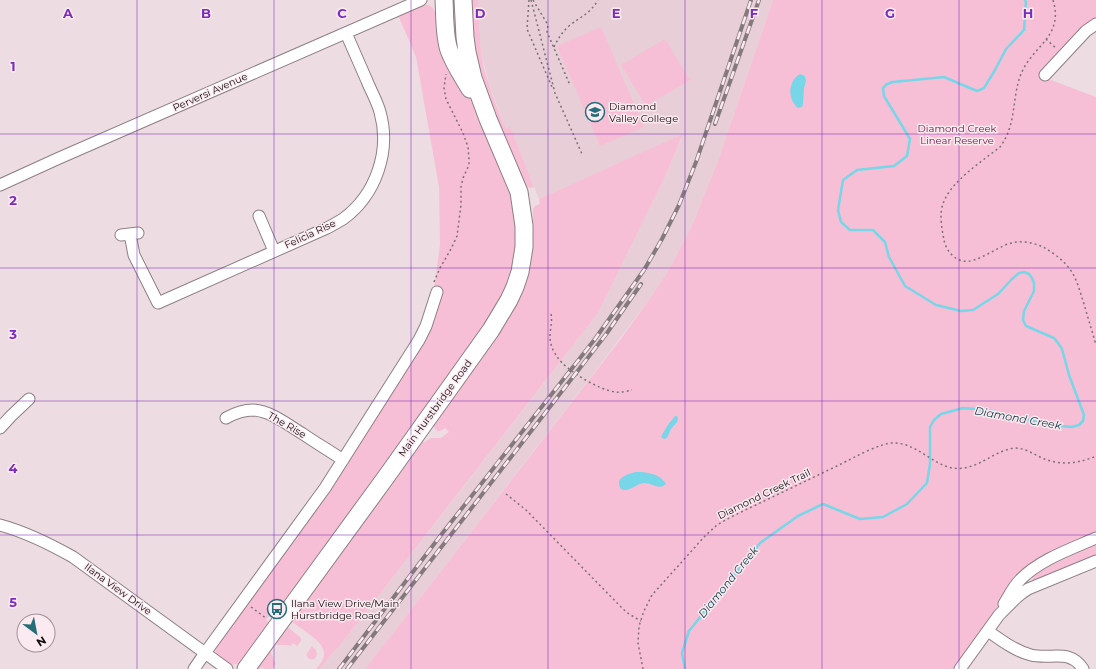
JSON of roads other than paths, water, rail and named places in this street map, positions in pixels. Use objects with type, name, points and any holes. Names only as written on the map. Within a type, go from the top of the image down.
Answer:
[{"type":"main road","name":"Main Hurstbridge Road","points":[[444,0],[445,26],[449,49],[488,119]]},
{"type":"main road","name":"Main Hurstbridge Road","points":[[246,669],[501,316],[516,286],[524,247],[523,215],[519,192],[488,119],[473,78],[467,52],[463,0]]},
{"type":"street","name":"Perversi Avenue","points":[[0,185],[56,159],[421,0]]},
{"type":"street","points":[[1045,75],[1086,31],[1096,24]]},
{"type":"street","name":"Felicia Rise","points":[[130,234],[134,255],[158,303],[328,228],[344,218],[367,194],[377,175],[381,163],[384,143],[380,112],[346,33]]},
{"type":"street","points":[[259,216],[274,251]]},
{"type":"street","points":[[194,669],[318,497],[419,340],[426,326],[435,288]]},
{"type":"street","points":[[0,428],[29,399]]},
{"type":"street","name":"The Rise","points":[[226,418],[246,410],[265,412],[282,421],[343,460]]},
{"type":"street","name":"Ilana View Drive","points":[[0,525],[37,538],[73,557],[227,669]]},
{"type":"street","points":[[999,616],[1012,591],[1020,580],[1030,571],[1043,562],[1096,538]]},
{"type":"street","points":[[960,669],[999,616],[1022,592],[1096,561]]},
{"type":"street","points":[[1030,571],[1029,578],[1034,584],[1038,585]]},
{"type":"street","points":[[988,631],[1013,648],[1022,652],[1043,657],[1070,657],[1080,664],[1083,669]]},
{"type":"water","points":[[800,74],[805,76],[806,81],[803,104],[802,107],[798,108],[792,100],[790,90],[793,81]]},
{"type":"water","points":[[675,416],[677,416],[678,419],[677,422],[671,429],[667,438],[664,439],[661,437]]},
{"type":"water","points":[[635,472],[656,475],[666,484],[659,487],[642,483],[627,490],[621,489],[619,485],[620,480]]},
{"type":"waterway","name":"Diamond Creek","points":[[685,669],[682,653],[689,631],[760,543],[798,516],[823,504],[860,519],[883,517],[907,504],[927,483],[930,464],[930,427],[934,420],[941,414],[963,408],[987,410],[1051,425],[1072,427],[1079,425],[1083,421],[1084,415],[1069,375],[1062,349],[1054,338],[1026,326],[1023,320],[1024,311],[1034,291],[1034,283],[1029,274],[1024,272],[1019,273],[998,294],[973,310],[961,311],[936,305],[905,286],[889,257],[885,242],[873,230],[850,230],[841,222],[838,210],[843,180],[857,170],[894,166],[907,156],[910,139],[884,96],[883,88],[887,84],[893,82],[944,77],[977,91],[984,88],[1006,49],[1024,30],[1025,0]]},
{"type":"railway","points":[[339,669],[441,535],[595,339],[644,270],[679,205],[696,162],[751,0]]},
{"type":"railway","points":[[715,124],[759,0]]},
{"type":"railway","points":[[347,669],[607,333],[641,284]]},
{"type":"place","name":"Diamond Valley College","points":[[595,112]]},
{"type":"place","name":"Ilana View Drive/Main Hurstbridge Road","points":[[277,609]]},
{"type":"park label","name":"Diamond Creek Linear Reserve","points":[[957,134]]}]
